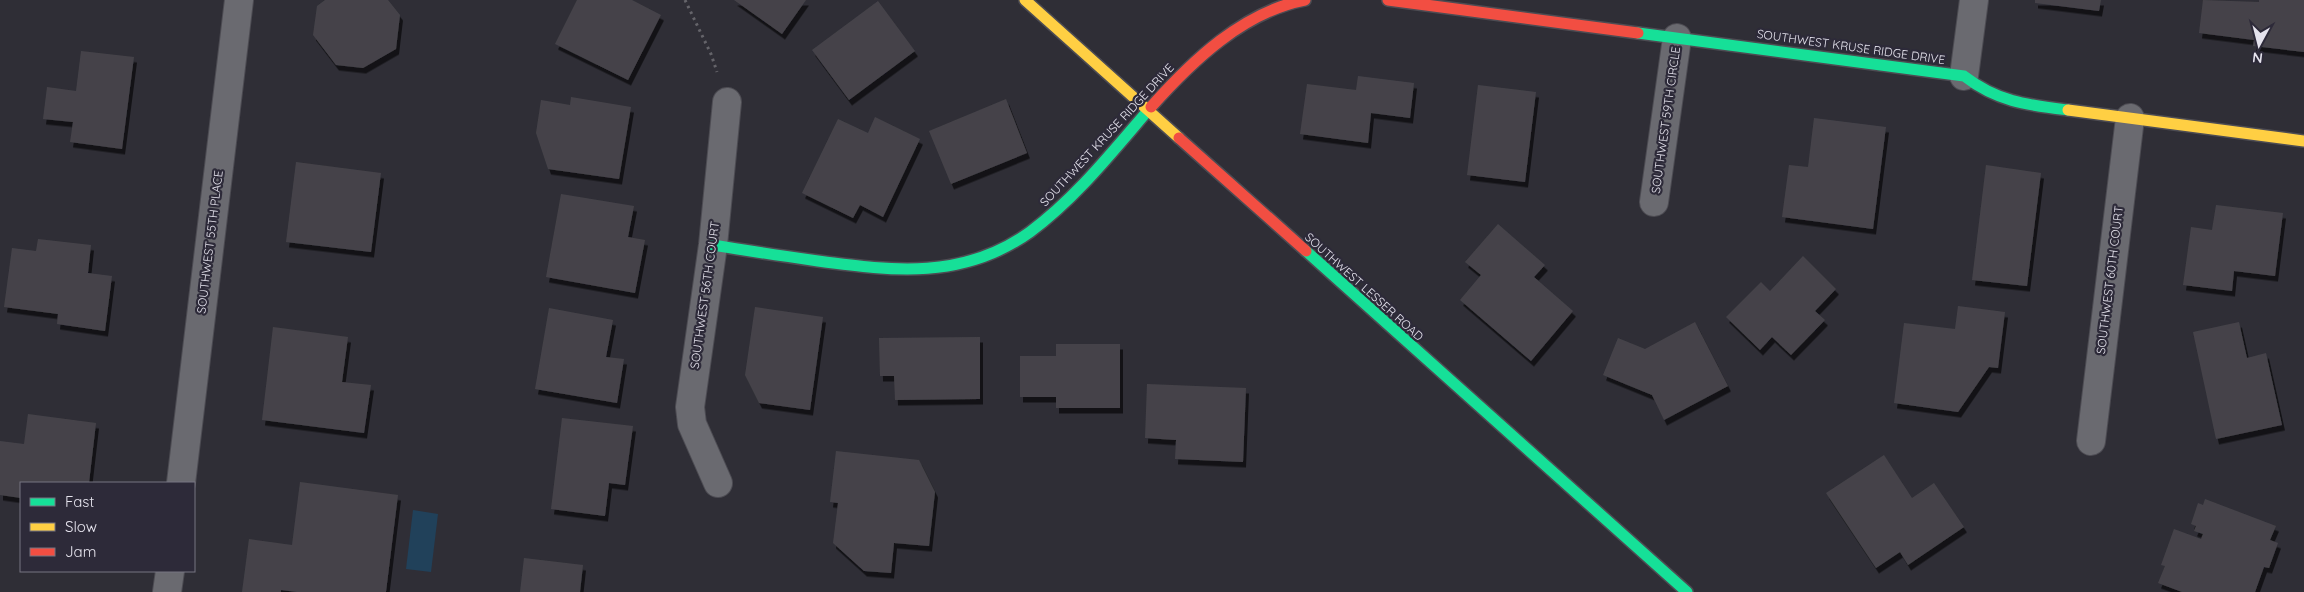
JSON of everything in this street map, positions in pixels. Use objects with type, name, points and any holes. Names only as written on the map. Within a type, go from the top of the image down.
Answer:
[{"type":"street","name":"SOUTHWEST 55TH PLACE","points":[[181,482],[239,0]]},
{"type":"street","name":"SOUTHWEST LESSER ROAD","points":[[1025,0],[1687,592]]},
{"type":"street","name":"SOUTHWEST KRUSE RIDGE DRIVE","points":[[713,245],[871,269],[906,270],[939,268],[996,251],[1022,238],[1044,222],[1075,193],[1148,111],[1219,40],[1273,8],[1304,0]]},
{"type":"street","name":"SOUTHWEST KRUSE RIDGE DRIVE","points":[[1388,0],[1964,76]]},
{"type":"street","points":[[1974,0],[1964,76],[1987,94],[2004,100],[2304,142]]},
{"type":"street","name":"SOUTHWEST 59TH CIRCLE","points":[[1654,202],[1677,38]]},
{"type":"street","name":"SOUTHWEST 56TH COURT","points":[[718,483],[692,424],[690,407],[713,245],[728,102]]},
{"type":"street","name":"SOUTHWEST 60TH COURT","points":[[2091,441],[2130,118]]},
{"type":"street","points":[[167,592],[170,572]]},
{"type":"path","points":[[685,0],[711,54],[728,102]]},
{"type":"water","points":[[413,510],[438,514],[431,572],[406,569]]},
{"type":"building","points":[[325,0],[388,0],[400,15],[396,49],[363,68],[336,65],[313,35],[317,6]]},
{"type":"building","points":[[577,0],[632,0],[661,15],[628,80],[555,44]]},
{"type":"building","points":[[734,0],[806,0],[782,34]]},
{"type":"building","points":[[2035,0],[2101,0],[2099,11],[2035,3]]},
{"type":"building","points":[[2203,0],[2259,2],[2259,0],[2304,0],[2304,52],[2253,46],[2254,40],[2199,33]]},
{"type":"building","points":[[878,1],[915,51],[849,100],[812,50]]},
{"type":"building","points":[[81,51],[134,57],[122,149],[70,142],[73,122],[43,119],[47,87],[76,91]]},
{"type":"building","points":[[1358,76],[1414,83],[1410,118],[1371,113],[1368,143],[1300,134],[1307,84],[1356,90]]},
{"type":"building","points":[[1478,85],[1536,92],[1525,182],[1467,175]]},
{"type":"building","points":[[571,97],[631,107],[619,179],[548,169],[536,133],[541,100],[570,105]]},
{"type":"building","points":[[1006,99],[1027,153],[951,184],[929,131]]},
{"type":"building","points":[[875,117],[920,139],[883,217],[860,205],[853,218],[802,193],[838,119],[868,133]]},
{"type":"building","points":[[1814,118],[1886,127],[1873,229],[1782,217],[1789,165],[1808,167]]},
{"type":"building","points":[[296,162],[381,173],[371,252],[286,242]]},
{"type":"building","points":[[1986,165],[2041,173],[2027,286],[1972,280]]},
{"type":"building","points":[[561,194],[634,206],[628,237],[645,240],[635,293],[546,277]]},
{"type":"building","points":[[2216,205],[2283,213],[2275,276],[2234,271],[2232,291],[2183,285],[2191,227],[2212,230]]},
{"type":"building","points":[[1498,224],[1545,265],[1534,277],[1573,311],[1531,361],[1460,300],[1481,275],[1465,262]]},
{"type":"building","points":[[38,239],[91,245],[88,273],[112,276],[105,331],[57,324],[58,314],[4,307],[12,248],[36,251]]},
{"type":"building","points":[[1803,256],[1836,289],[1815,311],[1825,320],[1791,355],[1772,337],[1760,350],[1726,317],[1761,282],[1770,291]]},
{"type":"building","points":[[1958,306],[2005,312],[1998,368],[1989,367],[1958,412],[1894,403],[1904,323],[1955,329]]},
{"type":"building","points":[[755,307],[823,317],[810,410],[759,403],[745,375]]},
{"type":"building","points":[[549,308],[613,320],[606,357],[624,359],[617,403],[535,389]]},
{"type":"building","points":[[1695,322],[1728,386],[1664,420],[1652,395],[1603,375],[1618,338],[1645,349]]},
{"type":"building","points":[[2239,322],[2247,358],[2266,353],[2282,425],[2216,439],[2193,332]]},
{"type":"building","points":[[273,327],[348,337],[342,382],[371,385],[364,433],[262,420]]},
{"type":"building","points":[[980,337],[980,399],[895,400],[894,376],[880,376],[879,338]]},
{"type":"building","points":[[1056,344],[1120,344],[1120,408],[1056,408],[1056,397],[1020,397],[1020,356],[1056,356]]},
{"type":"building","points":[[1147,384],[1246,388],[1243,462],[1175,459],[1176,440],[1145,438]]},
{"type":"building","points":[[28,414],[96,423],[89,482],[20,482],[20,498],[0,495],[0,441],[24,444]]},
{"type":"building","points":[[562,418],[633,426],[625,485],[609,483],[605,516],[551,509]]},
{"type":"building","points":[[836,451],[919,460],[935,492],[929,546],[894,543],[891,573],[864,571],[833,543],[838,503],[830,502]]},
{"type":"building","points":[[1884,455],[1912,498],[1934,483],[1964,527],[1908,565],[1900,552],[1876,568],[1826,493]]},
{"type":"building","points":[[300,482],[398,495],[386,592],[297,592],[281,590],[281,592],[242,592],[249,539],[292,545]]},
{"type":"building","points":[[2205,499],[2276,526],[2270,540],[2278,543],[2269,568],[2264,567],[2255,592],[2182,592],[2158,583],[2165,566],[2161,565],[2174,529],[2201,539],[2203,534],[2194,531],[2196,526],[2191,524],[2198,503],[2203,505]]},
{"type":"building","points":[[524,558],[583,565],[580,592],[520,592]]},
{"type":"traffic: fast","points":[[1638,33],[1964,76],[1989,92],[2013,101],[2068,110]]},
{"type":"traffic: fast","points":[[713,245],[846,265],[901,269],[954,265],[979,258],[1005,247],[1030,232],[1063,204],[1094,173],[1151,107]]},
{"type":"traffic: fast","points":[[1306,251],[1687,592]]},
{"type":"traffic: slow","points":[[1025,0],[1179,138]]},
{"type":"traffic: slow","points":[[2068,110],[2304,141]]},
{"type":"traffic: jam","points":[[1151,107],[1201,56],[1240,27],[1282,6],[1305,0]]},
{"type":"traffic: jam","points":[[1388,0],[1638,33]]},
{"type":"traffic: jam","points":[[1179,138],[1306,251]]}]
